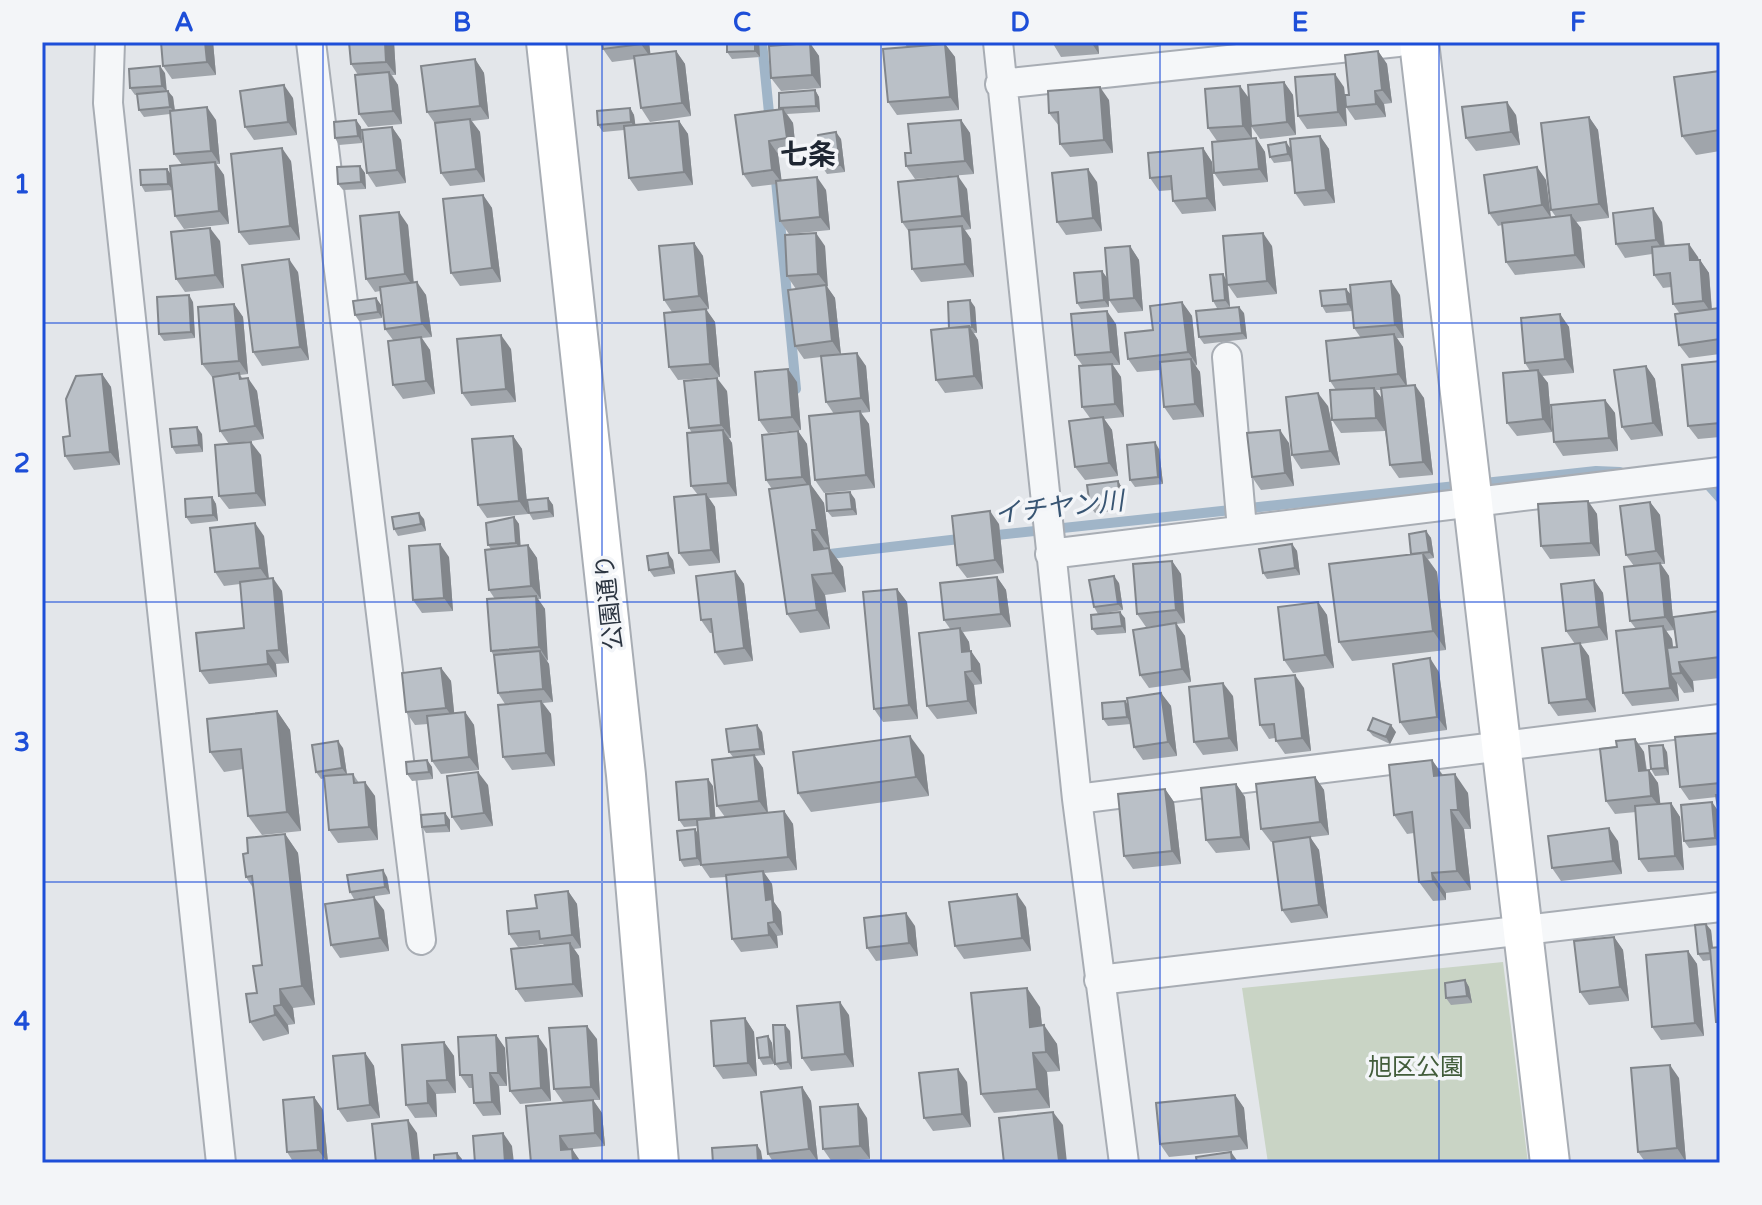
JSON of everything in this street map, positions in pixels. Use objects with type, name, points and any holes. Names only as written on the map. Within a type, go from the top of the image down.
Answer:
[{"type":"street","points":[[110,42],[108,103],[221,1163]]},
{"type":"street","points":[[311,42],[421,940]]},
{"type":"street","name":"公園通り","points":[[546,42],[626,775],[659,1163]]},
{"type":"street","points":[[998,42],[1077,799],[1124,1163]]},
{"type":"street","points":[[1000,84],[1398,42]]},
{"type":"street","points":[[1419,42],[1550,1163]]},
{"type":"street","points":[[1227,357],[1242,529]]},
{"type":"street","points":[[1050,554],[1720,472]]},
{"type":"street","points":[[1077,799],[1720,719]]},
{"type":"street","points":[[1099,980],[1720,907]]},
{"type":"green space","name":"旭区公園","points":[[1503,962],[1528,1163],[1268,1163],[1242,988]]},
{"type":"building","points":[[161,42],[205,42],[207,62],[163,66]]},
{"type":"building","points":[[349,42],[385,42],[386,62],[351,64]]},
{"type":"building","points":[[602,42],[641,42],[641,44],[603,49]]},
{"type":"building","points":[[727,42],[755,42],[755,51],[727,52]]},
{"type":"building","points":[[810,43],[812,75],[771,78],[769,46]]},
{"type":"building","points":[[945,44],[950,97],[888,102],[883,49]]},
{"type":"building","points":[[676,51],[682,103],[641,108],[634,56]]},
{"type":"building","points":[[1378,51],[1382,90],[1375,91],[1376,104],[1346,107],[1345,95],[1349,95],[1345,55]]},
{"type":"building","points":[[475,59],[480,106],[427,112],[421,66]]},
{"type":"building","points":[[160,66],[162,86],[130,88],[129,69]]},
{"type":"building","points":[[1720,71],[1720,130],[1682,136],[1674,77]]},
{"type":"building","points":[[389,72],[393,111],[359,114],[355,75]]},
{"type":"building","points":[[1335,74],[1338,112],[1298,116],[1295,77]]},
{"type":"building","points":[[1284,82],[1287,122],[1251,126],[1248,85]]},
{"type":"building","points":[[284,85],[288,122],[245,127],[240,91]]},
{"type":"building","points":[[1240,86],[1243,126],[1208,128],[1205,89]]},
{"type":"building","points":[[1100,87],[1104,140],[1060,144],[1058,112],[1049,113],[1048,91]]},
{"type":"building","points":[[815,90],[816,106],[779,108],[779,93]]},
{"type":"building","points":[[168,91],[170,107],[139,110],[137,94]]},
{"type":"building","points":[[1507,102],[1511,132],[1466,138],[1462,107]]},
{"type":"building","points":[[207,107],[211,151],[174,154],[170,111]]},
{"type":"building","points":[[630,108],[631,122],[598,125],[597,111]]},
{"type":"building","points":[[783,109],[787,138],[769,141],[772,170],[743,174],[735,115]]},
{"type":"building","points":[[1589,117],[1599,204],[1551,210],[1541,123]]},
{"type":"building","points":[[470,119],[476,169],[441,173],[435,123]]},
{"type":"building","points":[[356,120],[358,136],[335,138],[334,122]]},
{"type":"building","points":[[961,120],[965,161],[906,166],[905,153],[911,153],[908,124]]},
{"type":"building","points":[[679,121],[684,172],[629,178],[624,126]]},
{"type":"building","points":[[392,127],[397,170],[367,173],[362,130]]},
{"type":"building","points":[[836,132],[840,165],[823,168],[818,135]]},
{"type":"building","points":[[1320,136],[1326,190],[1295,193],[1290,139]]},
{"type":"building","points":[[1256,138],[1259,169],[1214,173],[1212,142]]},
{"type":"building","points":[[1286,142],[1288,154],[1270,157],[1268,145]]},
{"type":"building","points":[[282,148],[290,226],[239,232],[231,154]]},
{"type":"building","points":[[1203,148],[1207,198],[1173,201],[1171,176],[1150,178],[1148,153]]},
{"type":"building","points":[[215,162],[219,211],[175,216],[170,166]]},
{"type":"building","points":[[360,166],[361,182],[338,184],[337,167]]},
{"type":"building","points":[[1537,167],[1542,205],[1489,213],[1484,175]]},
{"type":"building","points":[[167,169],[168,184],[141,185],[140,170]]},
{"type":"building","points":[[1088,169],[1093,218],[1057,222],[1052,173]]},
{"type":"building","points":[[958,176],[962,216],[902,222],[898,182]]},
{"type":"building","points":[[817,177],[820,217],[780,221],[776,181]]},
{"type":"building","points":[[483,195],[492,268],[451,273],[443,199]]},
{"type":"building","points":[[1653,208],[1656,240],[1616,244],[1613,213]]},
{"type":"building","points":[[399,212],[405,274],[366,279],[360,216]]},
{"type":"building","points":[[1571,215],[1575,255],[1506,262],[1502,223]]},
{"type":"building","points":[[962,226],[965,264],[912,269],[909,230]]},
{"type":"building","points":[[210,228],[215,275],[176,279],[171,232]]},
{"type":"building","points":[[816,233],[818,274],[787,276],[785,235]]},
{"type":"building","points":[[1263,233],[1267,281],[1227,285],[1223,236]]},
{"type":"building","points":[[694,243],[699,296],[664,300],[659,246]]},
{"type":"building","points":[[1689,244],[1690,260],[1700,260],[1703,301],[1673,304],[1670,273],[1654,275],[1652,247]]},
{"type":"building","points":[[1130,246],[1134,298],[1109,300],[1105,248]]},
{"type":"building","points":[[289,259],[300,347],[253,352],[242,265]]},
{"type":"building","points":[[1102,271],[1104,300],[1077,303],[1074,273]]},
{"type":"building","points":[[1223,274],[1225,300],[1213,301],[1210,275]]},
{"type":"building","points":[[1391,281],[1395,325],[1354,328],[1350,285]]},
{"type":"building","points":[[417,282],[422,324],[385,329],[380,287]]},
{"type":"building","points":[[826,285],[832,341],[795,346],[788,290]]},
{"type":"building","points":[[1346,289],[1348,304],[1322,306],[1320,291]]},
{"type":"building","points":[[189,295],[191,332],[159,334],[157,297]]},
{"type":"building","points":[[376,298],[378,312],[355,315],[353,301]]},
{"type":"building","points":[[970,300],[972,327],[949,328],[948,302]]},
{"type":"building","points":[[1182,302],[1188,352],[1128,359],[1125,333],[1153,330],[1150,306]]},
{"type":"building","points":[[234,304],[239,361],[202,364],[198,307]]},
{"type":"building","points":[[1239,307],[1242,333],[1199,337],[1196,311]]},
{"type":"building","points":[[1720,308],[1720,339],[1679,345],[1675,314]]},
{"type":"building","points":[[706,309],[710,364],[669,367],[664,313]]},
{"type":"building","points":[[1107,311],[1111,352],[1075,355],[1071,314]]},
{"type":"building","points":[[1560,314],[1565,359],[1525,363],[1521,318]]},
{"type":"building","points":[[969,326],[974,376],[936,380],[931,330]]},
{"type":"building","points":[[1394,334],[1398,374],[1330,381],[1326,341]]},
{"type":"building","points":[[501,335],[506,389],[462,393],[457,339]]},
{"type":"building","points":[[421,337],[426,381],[393,385],[388,341]]},
{"type":"building","points":[[857,353],[861,398],[826,402],[821,356]]},
{"type":"building","points":[[1191,359],[1195,404],[1164,407],[1160,362]]},
{"type":"building","points":[[1720,361],[1720,423],[1688,426],[1682,365]]},
{"type":"building","points":[[1112,364],[1115,404],[1082,407],[1079,366]]},
{"type":"building","points":[[1646,366],[1653,423],[1622,427],[1614,370]]},
{"type":"building","points":[[788,369],[792,417],[759,420],[755,372]]},
{"type":"building","points":[[1538,370],[1543,419],[1507,423],[1503,373]]},
{"type":"building","points":[[239,373],[240,379],[248,378],[255,426],[220,431],[213,377]]},
{"type":"building","points":[[102,374],[110,452],[65,456],[63,437],[70,436],[66,399],[76,376]]},
{"type":"building","points":[[717,378],[721,425],[689,428],[684,381]]},
{"type":"building","points":[[1415,385],[1423,462],[1390,465],[1381,388]]},
{"type":"building","points":[[1374,388],[1376,418],[1332,420],[1330,390]]},
{"type":"building","points":[[1318,393],[1330,451],[1292,455],[1286,397]]},
{"type":"building","points":[[1605,400],[1609,438],[1554,442],[1551,405]]},
{"type":"building","points":[[860,411],[866,475],[815,480],[809,416]]},
{"type":"building","points":[[1103,417],[1109,463],[1075,467],[1069,421]]},
{"type":"building","points":[[197,427],[199,445],[172,447],[170,429]]},
{"type":"building","points":[[723,430],[728,483],[691,486],[687,433]]},
{"type":"building","points":[[1280,430],[1285,473],[1252,477],[1247,433]]},
{"type":"building","points":[[798,431],[802,477],[766,480],[762,435]]},
{"type":"building","points":[[513,436],[519,501],[478,505],[472,439]]},
{"type":"building","points":[[251,442],[256,493],[219,496],[215,445]]},
{"type":"building","points":[[1155,442],[1158,477],[1130,480],[1127,445]]},
{"type":"building","points":[[1118,481],[1120,503],[1090,506],[1087,485]]},
{"type":"building","points":[[810,484],[817,530],[812,530],[814,550],[829,548],[833,573],[812,575],[817,610],[787,614],[769,489]]},
{"type":"building","points":[[850,492],[852,509],[827,511],[826,494]]},
{"type":"building","points":[[706,494],[711,550],[679,553],[674,497]]},
{"type":"building","points":[[212,497],[213,515],[186,517],[185,499]]},
{"type":"building","points":[[548,498],[549,511],[529,513],[527,500]]},
{"type":"building","points":[[1588,501],[1591,543],[1541,546],[1538,504]]},
{"type":"building","points":[[1650,502],[1656,551],[1626,555],[1620,506]]},
{"type":"building","points":[[990,511],[995,560],[957,565],[952,516]]},
{"type":"building","points":[[419,513],[421,524],[394,529],[392,517]]},
{"type":"building","points":[[514,517],[516,543],[488,545],[486,523]]},
{"type":"building","points":[[255,523],[260,568],[215,572],[210,528]]},
{"type":"building","points":[[1426,531],[1429,552],[1411,554],[1409,534]]},
{"type":"building","points":[[440,544],[444,598],[413,600],[409,546]]},
{"type":"building","points":[[1292,544],[1295,568],[1263,573],[1259,549]]},
{"type":"building","points":[[528,545],[531,586],[489,590],[485,550]]},
{"type":"building","points":[[668,553],[670,567],[649,570],[647,556]]},
{"type":"building","points":[[1423,553],[1433,631],[1339,642],[1329,564]]},
{"type":"building","points":[[1172,561],[1176,610],[1137,614],[1133,564]]},
{"type":"building","points":[[1660,563],[1665,617],[1630,621],[1624,567]]},
{"type":"building","points":[[735,571],[744,648],[715,652],[711,619],[701,620],[696,576]]},
{"type":"building","points":[[1114,576],[1118,604],[1094,607],[1089,580]]},
{"type":"building","points":[[997,577],[1001,614],[944,620],[940,583]]},
{"type":"building","points":[[273,578],[279,650],[267,651],[268,664],[200,671],[196,633],[244,628],[240,582]]},
{"type":"building","points":[[1594,580],[1599,627],[1566,631],[1561,584]]},
{"type":"building","points":[[897,589],[909,705],[874,709],[863,592]]},
{"type":"building","points":[[536,596],[539,647],[491,651],[487,599]]},
{"type":"building","points":[[1318,602],[1325,655],[1284,660],[1278,607]]},
{"type":"building","points":[[1720,611],[1720,657],[1679,662],[1681,673],[1671,674],[1667,648],[1677,647],[1673,617]]},
{"type":"building","points":[[1120,612],[1122,626],[1092,629],[1091,615]]},
{"type":"building","points":[[1176,623],[1182,669],[1140,675],[1133,630]]},
{"type":"building","points":[[1663,626],[1670,688],[1623,693],[1616,631]]},
{"type":"building","points":[[960,628],[962,652],[971,651],[972,671],[965,672],[968,701],[927,706],[919,633]]},
{"type":"building","points":[[1580,643],[1587,699],[1549,703],[1542,648]]},
{"type":"building","points":[[540,651],[543,689],[498,693],[494,655]]},
{"type":"building","points":[[1430,658],[1437,717],[1400,722],[1393,664]]},
{"type":"building","points":[[441,668],[446,708],[406,712],[402,673]]},
{"type":"building","points":[[1295,675],[1302,738],[1276,741],[1274,724],[1260,725],[1255,679]]},
{"type":"building","points":[[1223,683],[1229,738],[1194,742],[1189,687]]},
{"type":"building","points":[[1161,693],[1168,742],[1134,747],[1127,698]]},
{"type":"building","points":[[541,701],[546,753],[503,757],[498,705]]},
{"type":"building","points":[[1125,701],[1127,717],[1103,719],[1102,703]]},
{"type":"building","points":[[277,711],[287,812],[248,816],[241,749],[210,752],[207,719]]},
{"type":"building","points":[[465,712],[469,757],[432,761],[427,716]]},
{"type":"building","points":[[1373,718],[1391,725],[1386,737],[1368,730]]},
{"type":"building","points":[[757,725],[760,749],[729,752],[726,729]]},
{"type":"building","points":[[1720,733],[1720,783],[1680,787],[1675,737]]},
{"type":"building","points":[[910,736],[916,777],[798,793],[793,752]]},
{"type":"building","points":[[1635,739],[1639,771],[1649,770],[1651,796],[1606,801],[1600,749],[1617,747],[1616,741]]},
{"type":"building","points":[[338,741],[342,768],[316,772],[312,745]]},
{"type":"building","points":[[1663,745],[1665,768],[1651,769],[1649,746]]},
{"type":"building","points":[[754,755],[759,801],[717,806],[712,760]]},
{"type":"building","points":[[427,760],[429,772],[407,774],[406,762]]},
{"type":"building","points":[[1432,760],[1434,776],[1455,774],[1458,810],[1451,810],[1457,871],[1432,873],[1433,881],[1419,882],[1412,812],[1394,815],[1389,765]]},
{"type":"building","points":[[478,772],[484,813],[452,817],[447,776]]},
{"type":"building","points":[[353,774],[354,783],[365,782],[369,827],[329,830],[324,776]]},
{"type":"building","points":[[1315,777],[1320,822],[1261,829],[1256,784]]},
{"type":"building","points":[[708,779],[711,818],[679,820],[676,782]]},
{"type":"building","points":[[1236,784],[1241,837],[1206,840],[1201,788]]},
{"type":"building","points":[[1165,789],[1172,851],[1124,856],[1118,794]]},
{"type":"building","points":[[1716,795],[1720,795],[1720,822]]},
{"type":"building","points":[[1712,802],[1715,838],[1684,841],[1681,805]]},
{"type":"building","points":[[1671,803],[1675,856],[1639,859],[1635,806]]},
{"type":"building","points":[[784,811],[788,857],[701,865],[697,820]]},
{"type":"building","points":[[445,813],[446,825],[422,827],[421,815]]},
{"type":"building","points":[[1609,828],[1613,861],[1552,868],[1548,836]]},
{"type":"building","points":[[695,829],[697,858],[680,860],[677,831]]},
{"type":"building","points":[[285,834],[302,986],[280,989],[281,1005],[274,1006],[275,1015],[250,1022],[246,994],[257,993],[253,966],[262,965],[252,876],[246,877],[243,854],[248,853],[247,838]]},
{"type":"building","points":[[1310,837],[1319,905],[1282,910],[1273,842]]},
{"type":"building","points":[[383,870],[385,887],[350,892],[347,875]]},
{"type":"building","points":[[763,871],[766,900],[772,899],[774,922],[768,923],[769,935],[732,939],[726,875]]},
{"type":"building","points":[[568,891],[572,935],[540,939],[539,931],[509,934],[507,911],[537,908],[535,895]]},
{"type":"building","points":[[1017,894],[1022,938],[955,946],[949,902]]},
{"type":"building","points":[[374,897],[380,938],[331,945],[325,904]]},
{"type":"building","points":[[906,913],[909,943],[867,948],[864,918]]},
{"type":"building","points":[[1706,924],[1710,953],[1698,954],[1695,925]]},
{"type":"building","points":[[1614,937],[1620,987],[1580,992],[1574,941]]},
{"type":"building","points":[[570,943],[573,984],[516,989],[511,949]]},
{"type":"building","points":[[1720,947],[1720,1022],[1716,1022],[1710,948]]},
{"type":"building","points":[[1688,951],[1695,1023],[1652,1027],[1646,955]]},
{"type":"building","points":[[1465,980],[1467,996],[1446,998],[1445,983]]},
{"type":"building","points":[[1027,988],[1030,1027],[1044,1025],[1046,1052],[1033,1053],[1037,1089],[981,1094],[971,993]]},
{"type":"building","points":[[840,1002],[845,1054],[802,1058],[797,1006]]},
{"type":"building","points":[[745,1018],[748,1063],[714,1066],[711,1021]]},
{"type":"building","points":[[773,1025],[785,1025],[788,1062],[775,1064]]},
{"type":"building","points":[[587,1026],[591,1087],[554,1089],[549,1028]]},
{"type":"building","points":[[496,1035],[498,1073],[490,1073],[492,1102],[474,1103],[472,1075],[460,1075],[458,1037]]},
{"type":"building","points":[[538,1036],[541,1088],[510,1091],[506,1038]]},
{"type":"building","points":[[768,1036],[770,1057],[759,1058],[757,1038]]},
{"type":"building","points":[[444,1042],[447,1080],[427,1081],[428,1103],[406,1105],[402,1045]]},
{"type":"building","points":[[365,1053],[370,1105],[338,1109],[333,1056]]},
{"type":"building","points":[[1670,1065],[1677,1148],[1638,1152],[1631,1068]]},
{"type":"building","points":[[958,1069],[962,1114],[924,1118],[919,1073]]},
{"type":"building","points":[[802,1087],[809,1149],[768,1154],[761,1092]]},
{"type":"building","points":[[1235,1095],[1239,1136],[1160,1144],[1156,1103]]},
{"type":"building","points":[[314,1097],[318,1150],[287,1152],[283,1100]]},
{"type":"building","points":[[593,1100],[595,1133],[560,1136],[561,1150],[572,1149],[573,1163],[531,1163],[526,1106]]},
{"type":"building","points":[[858,1104],[860,1146],[823,1149],[820,1107]]},
{"type":"building","points":[[1053,1112],[1059,1161],[1004,1163],[999,1118]]},
{"type":"building","points":[[408,1120],[413,1163],[376,1163],[372,1124]]},
{"type":"building","points":[[503,1133],[505,1163],[475,1163],[473,1136]]},
{"type":"building","points":[[757,1145],[758,1163],[713,1163],[712,1148]]},
{"type":"building","points":[[1231,1152],[1232,1163],[1197,1163],[1196,1157]]},
{"type":"building","points":[[457,1153],[458,1163],[434,1163],[434,1155]]},
{"type":"waterway","name":"イチヤン川","points":[[762,42],[770,123]]},
{"type":"waterway","name":"イチヤン川","points":[[775,170],[796,389]]},
{"type":"waterway","name":"イチヤン川","points":[[988,536],[1596,471],[1620,472]]},
{"type":"waterway","name":"イチヤン川","points":[[1703,479],[1720,498]]},
{"type":"waterway","name":"イチヤン川","points":[[821,555],[968,538]]},
{"type":"district","name":"七条","points":[[808,154]]}]
